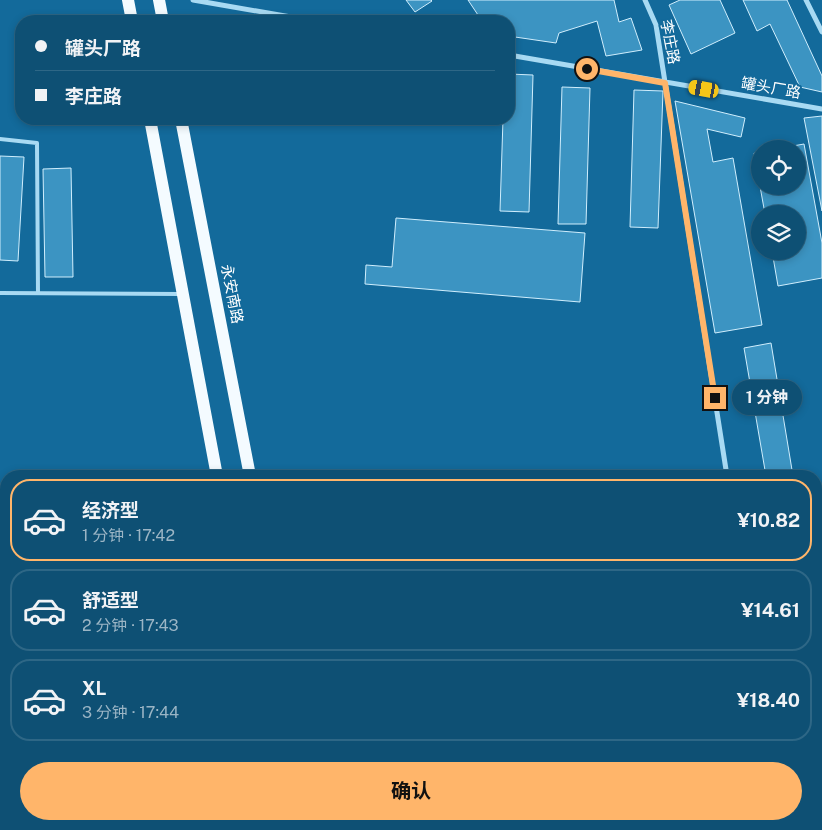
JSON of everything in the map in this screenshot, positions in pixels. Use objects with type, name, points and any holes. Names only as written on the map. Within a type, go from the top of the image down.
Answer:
[{"type":"main road","points":[[128,0],[131,15]]},
{"type":"main road","points":[[159,0],[162,15]]},
{"type":"main road","points":[[151,125],[216,470]]},
{"type":"main road","name":"永安南路","points":[[183,125],[249,470]]},
{"type":"street","points":[[193,0],[279,15]]},
{"type":"street","name":"李庄路","points":[[645,0],[656,25],[726,470]]},
{"type":"street","points":[[806,0],[822,32]]},
{"type":"street","name":"罐头厂路","points":[[515,56],[822,109]]},
{"type":"lane","points":[[0,139],[37,142],[38,293]]},
{"type":"lane","points":[[0,293],[182,294]]},
{"type":"building","points":[[406,0],[431,0],[432,1],[415,12]]},
{"type":"building","points":[[468,0],[614,0],[619,22],[631,18],[642,50],[606,56],[597,21],[559,33],[556,43],[515,37],[515,15],[478,15]]},
{"type":"building","points":[[680,0],[720,0],[735,33],[691,54],[669,5]]},
{"type":"building","points":[[743,0],[787,0],[822,76],[822,92],[800,87],[770,24],[757,31]]},
{"type":"building","points":[[515,74],[533,75],[529,212],[500,211],[503,125],[515,125]]},
{"type":"building","points":[[562,87],[590,88],[586,224],[558,224]]},
{"type":"building","points":[[634,90],[663,91],[658,228],[630,227]]},
{"type":"building","points":[[675,101],[745,118],[741,137],[707,129],[713,162],[733,158],[762,325],[715,333]]},
{"type":"building","points":[[822,116],[822,211],[804,118]]},
{"type":"building","points":[[806,155],[822,243],[822,278],[778,286],[774,260],[806,260],[806,205],[763,205],[762,195],[806,195]]},
{"type":"building","points":[[0,156],[24,157],[18,261],[0,260]]},
{"type":"building","points":[[71,168],[73,277],[45,277],[43,169]]},
{"type":"building","points":[[396,218],[585,233],[580,302],[365,284],[366,265],[392,267]]},
{"type":"building","points":[[771,343],[792,470],[765,470],[744,348]]},
{"type":"route","points":[[587,69],[665,83],[715,398]]}]
